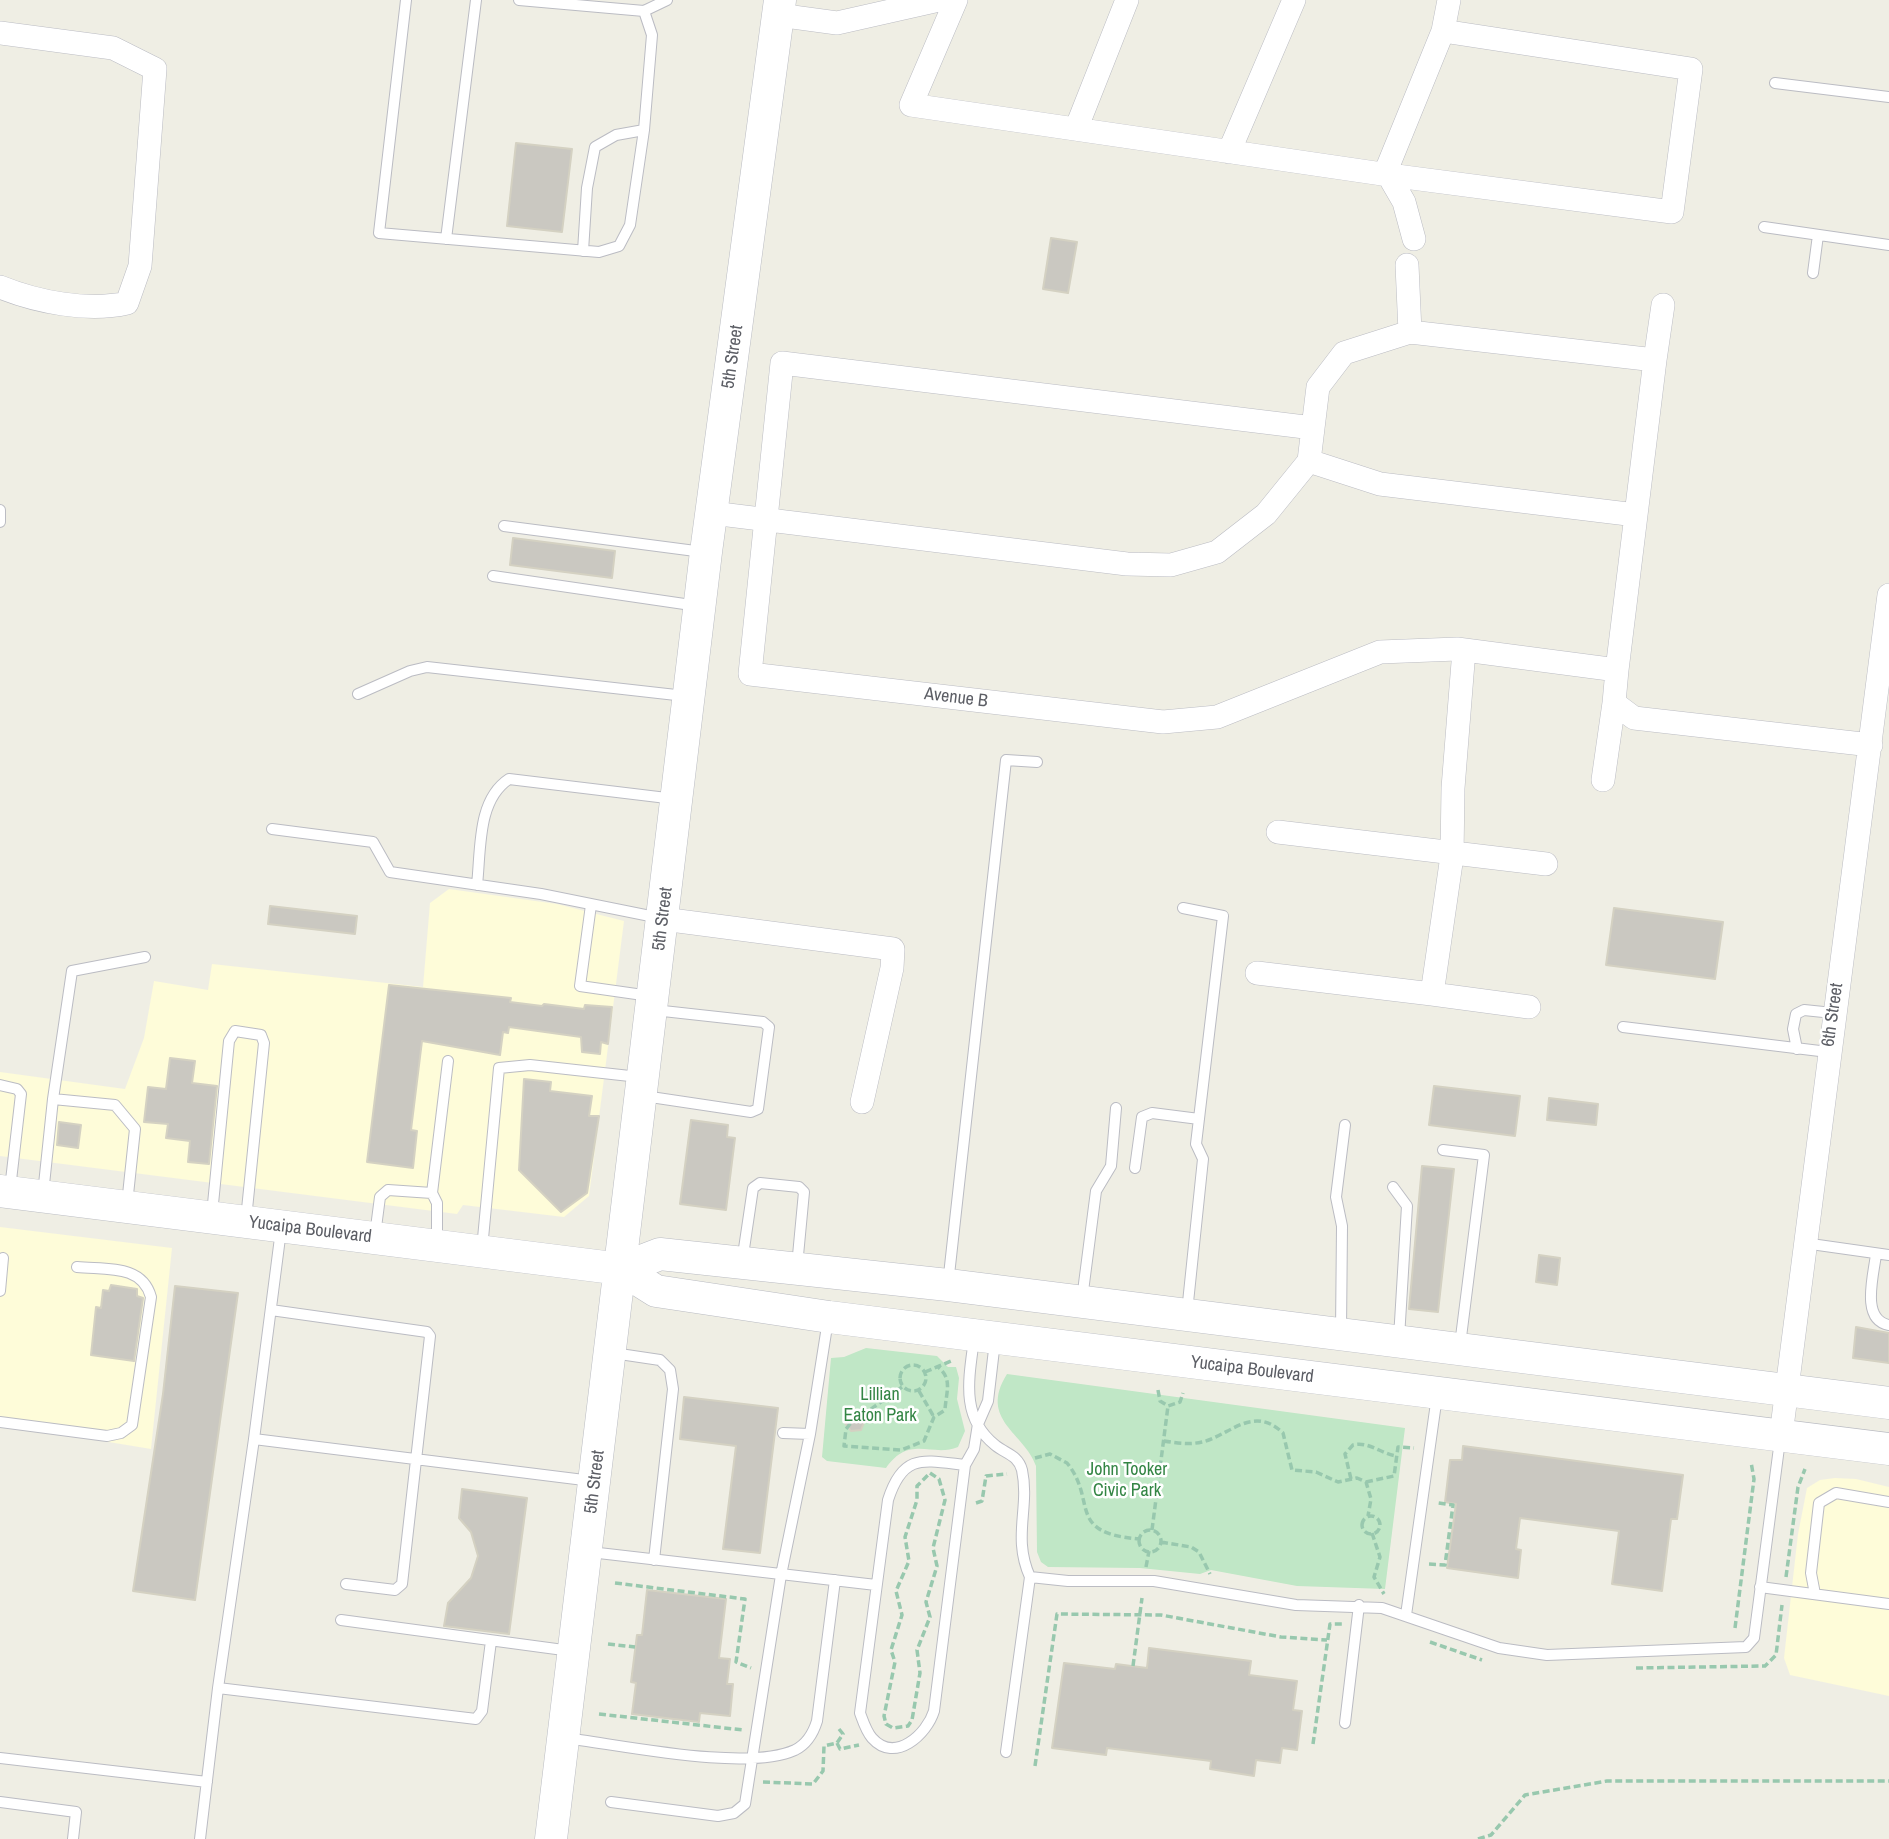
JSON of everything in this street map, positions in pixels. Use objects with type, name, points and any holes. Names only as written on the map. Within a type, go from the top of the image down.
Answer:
[{"type":"main road","name":"5th Street","points":[[551,1839],[691,696],[706,552],[779,7]]},
{"type":"main road","name":"Yucaipa Boulevard","points":[[5,1191],[621,1269],[656,1291],[829,1317],[1889,1449]]},
{"type":"main road","name":"Yucaipa Boulevard","points":[[621,1269],[660,1254],[1398,1340],[1889,1403]]},
{"type":"street","points":[[779,7],[836,23],[939,0]]},
{"type":"street","points":[[956,0],[911,105],[1389,175],[1672,212],[1691,69],[1443,31]]},
{"type":"street","points":[[1076,129],[1127,0]]},
{"type":"street","points":[[1229,152],[1294,0]]},
{"type":"street","points":[[1414,239],[1404,202],[1386,171],[1443,31],[1449,0]]},
{"type":"street","points":[[0,33],[113,48],[155,69],[139,266],[127,303],[105,308],[22,296],[0,287]]},
{"type":"street","points":[[1407,265],[1409,332]]},
{"type":"street","points":[[1603,780],[1663,305]]},
{"type":"street","points":[[712,513],[763,522],[1127,564],[1171,565],[1217,552],[1266,514],[1309,461],[1318,387],[1344,353],[1409,332],[1655,360]]},
{"type":"street","points":[[763,522],[782,363],[1313,428]]},
{"type":"street","points":[[1309,461],[1380,484],[1636,515]]},
{"type":"street","name":"Avenue B","points":[[763,522],[750,674],[1163,722],[1217,717],[1380,652],[1464,650],[1617,670]]},
{"type":"street","name":"6th Street","points":[[1781,1435],[1833,1013],[1871,745],[1882,714],[1889,595]]},
{"type":"street","points":[[1432,994],[1452,851],[1453,788],[1464,650]]},
{"type":"street","points":[[1614,703],[1634,718],[1871,745]]},
{"type":"street","points":[[1278,832],[1546,864]]},
{"type":"street","points":[[663,919],[893,949],[892,968],[862,1102]]},
{"type":"street","points":[[1257,973],[1529,1007]]},
{"type":"lane","points":[[406,0],[379,233],[599,252],[619,246],[630,225],[644,130],[652,35],[644,11]]},
{"type":"lane","points":[[446,239],[477,0]]},
{"type":"lane","points":[[519,0],[644,11],[667,0]]},
{"type":"lane","points":[[1775,83],[1889,97]]},
{"type":"lane","points":[[583,251],[587,188],[595,147],[616,135],[644,130]]},
{"type":"lane","points":[[1764,227],[1889,245]]},
{"type":"lane","points":[[1813,273],[1818,235]]},
{"type":"lane","points":[[0,510],[0,522]]},
{"type":"lane","points":[[503,526],[706,552]]},
{"type":"lane","points":[[493,576],[700,607]]},
{"type":"lane","points":[[358,694],[410,671],[428,667],[691,696]]},
{"type":"lane","points":[[948,1286],[1006,760],[1037,762]]},
{"type":"lane","points":[[477,885],[487,803],[496,788],[509,779],[678,799]]},
{"type":"lane","points":[[272,829],[373,842],[390,872],[663,919]]},
{"type":"lane","points":[[482,1252],[499,1068],[530,1065],[751,1112],[758,1109],[769,1027],[763,1022],[652,1003],[580,986],[591,905]]},
{"type":"lane","points":[[1183,908],[1223,916],[1196,1144],[1203,1159],[1187,1315]]},
{"type":"lane","points":[[43,1196],[53,1099],[72,971],[145,957]]},
{"type":"lane","points":[[1797,1049],[1793,1029],[1796,1014],[1804,1010],[1833,1013]]},
{"type":"lane","points":[[1623,1027],[1828,1052]]},
{"type":"lane","points":[[211,1217],[229,1041],[235,1031],[261,1035],[264,1044],[246,1222]]},
{"type":"lane","points":[[437,1246],[438,1203],[432,1193],[448,1061]]},
{"type":"lane","points":[[0,1084],[17,1089],[21,1094],[5,1191]]},
{"type":"lane","points":[[53,1099],[115,1105],[135,1129],[127,1207]]},
{"type":"lane","points":[[1081,1302],[1096,1191],[1111,1166],[1116,1108]]},
{"type":"lane","points":[[1135,1168],[1142,1117],[1152,1113],[1199,1119]]},
{"type":"lane","points":[[1341,1334],[1342,1226],[1336,1197],[1345,1125]]},
{"type":"lane","points":[[1443,1150],[1484,1155],[1460,1348]]},
{"type":"lane","points":[[742,1263],[755,1185],[799,1186],[804,1192],[804,1203],[796,1269]]},
{"type":"lane","points":[[1394,1187],[1407,1206],[1398,1340]]},
{"type":"lane","points":[[374,1238],[380,1197],[388,1190],[432,1193]]},
{"type":"lane","points":[[200,1839],[281,1226]]},
{"type":"lane","points":[[1804,1243],[1889,1255]]},
{"type":"lane","points":[[1876,1254],[1872,1314],[1881,1323],[1889,1325]]},
{"type":"lane","points":[[0,1291],[2,1266]]},
{"type":"lane","points":[[0,1422],[107,1436],[121,1433],[132,1425],[141,1375],[149,1290],[144,1279],[130,1272],[77,1267]]},
{"type":"lane","points":[[271,1310],[427,1332],[430,1336],[402,1584],[395,1590],[346,1584]]},
{"type":"lane","points":[[611,1802],[718,1816],[734,1813],[745,1804],[749,1793],[781,1575],[810,1434],[829,1317]]},
{"type":"lane","points":[[965,1465],[915,1462],[904,1468],[895,1478],[888,1500],[860,1713],[870,1736],[876,1742],[894,1746],[909,1744],[920,1737],[929,1726],[938,1694],[965,1465],[974,1449],[978,1424],[988,1401],[985,1337]]},
{"type":"lane","points":[[985,1337],[967,1398],[985,1435],[1012,1455],[1021,1466],[1021,1558],[1030,1577],[1006,1752]]},
{"type":"lane","points":[[611,1353],[660,1360],[670,1370],[673,1389],[654,1560]]},
{"type":"lane","points":[[1406,1615],[1437,1393]]},
{"type":"lane","points":[[783,1433],[810,1434]]},
{"type":"lane","points":[[1030,1577],[1068,1581],[1154,1581],[1296,1605],[1359,1605],[1406,1615],[1467,1639],[1522,1653],[1547,1655],[1746,1647],[1754,1638],[1781,1435]]},
{"type":"lane","points":[[254,1439],[595,1482]]},
{"type":"lane","points":[[1815,1594],[1811,1573],[1819,1503],[1836,1493],[1889,1502]]},
{"type":"lane","points":[[586,1552],[876,1585]]},
{"type":"lane","points":[[563,1738],[754,1759],[795,1750],[813,1734],[835,1580]]},
{"type":"lane","points":[[1760,1587],[1889,1604]]},
{"type":"lane","points":[[1345,1723],[1359,1605]]},
{"type":"lane","points":[[341,1620],[573,1651]]},
{"type":"lane","points":[[218,1688],[476,1719],[482,1711],[491,1640]]},
{"type":"lane","points":[[0,1758],[207,1782]]},
{"type":"lane","points":[[0,1802],[76,1812],[73,1839]]},
{"type":"path","points":[[925,1372],[951,1361]]},
{"type":"path","points":[[919,1391],[910,1392],[902,1387],[899,1379],[905,1367],[914,1365],[925,1372]]},
{"type":"path","points":[[902,1387],[850,1424],[846,1429],[844,1446],[901,1450],[926,1443],[934,1417],[945,1410],[948,1375],[938,1367]]},
{"type":"path","points":[[919,1391],[926,1380],[925,1372]]},
{"type":"path","points":[[1158,1390],[1160,1401],[1168,1406]]},
{"type":"path","points":[[919,1391],[934,1417]]},
{"type":"path","points":[[1168,1406],[1180,1402],[1183,1393]]},
{"type":"path","points":[[1152,1530],[1168,1406]]},
{"type":"path","points":[[1164,1441],[1203,1442],[1241,1423],[1273,1425],[1283,1433],[1292,1470],[1316,1472],[1338,1482],[1366,1482],[1394,1476],[1400,1446],[1418,1446]]},
{"type":"path","points":[[1351,1480],[1345,1454],[1353,1445],[1367,1444],[1383,1453],[1397,1456]]},
{"type":"path","points":[[1035,1458],[1050,1454],[1067,1463],[1087,1514],[1099,1529],[1114,1536],[1139,1539]]},
{"type":"path","points":[[1735,1628],[1755,1479],[1751,1462]]},
{"type":"path","points":[[1627,1668],[1765,1666],[1776,1655],[1798,1487],[1805,1469]]},
{"type":"path","points":[[930,1473],[939,1479],[945,1500],[933,1549],[937,1566],[926,1601],[930,1617],[917,1650],[920,1673],[912,1720],[908,1726],[893,1728],[886,1724],[884,1717],[895,1662],[891,1650],[902,1615],[896,1591],[909,1561],[905,1536],[917,1500],[917,1486],[930,1473]]},
{"type":"path","points":[[976,1503],[982,1501],[986,1476],[1009,1473]]},
{"type":"path","points":[[1366,1482],[1371,1499],[1368,1516],[1362,1525],[1371,1534],[1380,1557],[1374,1577],[1384,1594],[1377,1593]]},
{"type":"path","points":[[1427,1576],[1429,1563],[1445,1565],[1453,1505],[1438,1503],[1439,1491]]},
{"type":"path","points":[[1368,1516],[1377,1518],[1380,1523],[1377,1531],[1371,1534]]},
{"type":"path","points":[[1139,1539],[1145,1531],[1152,1530],[1158,1533],[1161,1542]]},
{"type":"path","points":[[1139,1539],[1143,1548],[1149,1552],[1156,1550],[1161,1542]]},
{"type":"path","points":[[1161,1542],[1199,1552],[1208,1573],[1222,1576]]},
{"type":"path","points":[[1146,1567],[1149,1552]]},
{"type":"path","points":[[615,1583],[745,1598],[736,1662],[752,1669],[751,1681]]},
{"type":"path","points":[[1133,1666],[1142,1598]]},
{"type":"path","points":[[1035,1766],[1057,1614],[1140,1614],[1185,1618],[1281,1637],[1327,1640]]},
{"type":"path","points":[[1313,1744],[1330,1624],[1357,1624]]},
{"type":"path","points":[[1425,1640],[1487,1661]]},
{"type":"path","points":[[608,1644],[635,1647]]},
{"type":"path","points":[[599,1714],[741,1732],[744,1728]]},
{"type":"path","points":[[763,1782],[813,1784],[823,1771],[824,1746],[837,1743],[843,1734],[839,1729]]},
{"type":"path","points":[[837,1743],[845,1750],[859,1745]]},
{"type":"path","points":[[1478,1839],[1492,1835],[1525,1795],[1607,1781],[1889,1781]]},
{"type":"shaded area","points":[[449,889],[557,904],[624,921],[589,1196],[564,1217],[463,1205],[457,1214],[0,1156],[0,1072],[125,1089],[144,1038],[154,981],[208,990],[212,964],[423,987],[430,903]]},
{"type":"shaded area","points":[[0,1227],[172,1248],[151,1449],[0,1424]]},
{"type":"shaded area","points":[[1856,1479],[1889,1487],[1889,1696],[1790,1675],[1784,1658],[1798,1534],[1807,1488],[1820,1480]]},
{"type":"green space","name":"Lillian Eaton Park","points":[[866,1348],[937,1356],[948,1367],[956,1367],[959,1378],[957,1399],[965,1431],[958,1447],[948,1450],[912,1449],[895,1458],[886,1468],[827,1461],[822,1457],[831,1358],[844,1357]]},
{"type":"green space","name":"John Tooker Civic Park","points":[[1007,1374],[1405,1428],[1385,1589],[1297,1586],[1211,1570],[1200,1574],[1140,1568],[1048,1567],[1041,1562],[1037,1552],[1036,1466],[1030,1454],[1006,1425],[998,1403],[999,1390]]},
{"type":"building","points":[[516,143],[572,149],[562,232],[507,226]]},
{"type":"building","points":[[1051,238],[1077,242],[1068,293],[1043,289]]},
{"type":"building","points":[[513,538],[615,551],[612,578],[510,565]]},
{"type":"building","points":[[270,906],[357,916],[355,934],[268,924]]},
{"type":"building","points":[[1614,908],[1723,922],[1715,979],[1606,965]]},
{"type":"building","points":[[389,985],[511,998],[510,1002],[542,1006],[544,1004],[584,1009],[585,1005],[612,1007],[608,1044],[601,1042],[600,1054],[582,1052],[581,1037],[509,1027],[508,1033],[503,1032],[500,1055],[422,1041],[411,1130],[417,1131],[413,1168],[367,1162]]},
{"type":"building","points":[[170,1058],[195,1061],[192,1083],[217,1086],[209,1164],[188,1162],[190,1141],[166,1138],[168,1124],[144,1122],[148,1087],[166,1089]]},
{"type":"building","points":[[524,1079],[551,1082],[550,1091],[592,1096],[589,1116],[599,1116],[587,1193],[561,1212],[519,1170]]},
{"type":"building","points":[[1434,1086],[1520,1096],[1515,1136],[1429,1125]]},
{"type":"building","points":[[1549,1098],[1598,1104],[1596,1125],[1547,1120]]},
{"type":"building","points":[[691,1120],[728,1125],[727,1137],[735,1138],[726,1210],[680,1204]]},
{"type":"building","points":[[59,1122],[81,1125],[78,1148],[57,1145]]},
{"type":"building","points":[[1422,1166],[1454,1169],[1438,1312],[1409,1309]]},
{"type":"building","points":[[1539,1255],[1560,1258],[1557,1285],[1536,1282]]},
{"type":"building","points":[[111,1285],[137,1289],[137,1296],[143,1298],[134,1361],[91,1355],[96,1307],[101,1308],[103,1290],[109,1291]]},
{"type":"building","points":[[175,1286],[238,1293],[195,1600],[133,1591],[163,1394]]},
{"type":"building","points":[[1856,1327],[1889,1333],[1889,1363],[1853,1358]]},
{"type":"building","points":[[684,1397],[778,1408],[760,1553],[723,1549],[736,1446],[680,1439]]},
{"type":"building","points":[[859,1412],[865,1420],[861,1430],[851,1431],[844,1422],[848,1413]]},
{"type":"building","points":[[1463,1446],[1683,1475],[1677,1519],[1671,1519],[1662,1591],[1612,1584],[1619,1531],[1520,1518],[1516,1549],[1521,1550],[1518,1578],[1447,1568],[1456,1504],[1445,1502],[1450,1460],[1462,1460]]},
{"type":"building","points":[[462,1489],[527,1498],[509,1634],[444,1626],[448,1603],[471,1578],[478,1556],[471,1532],[459,1518]]},
{"type":"building","points":[[647,1590],[726,1599],[719,1658],[730,1659],[727,1684],[733,1684],[730,1716],[700,1713],[699,1722],[632,1714],[636,1683],[631,1682],[637,1635],[642,1635]]},
{"type":"building","points":[[1149,1648],[1251,1661],[1249,1675],[1297,1681],[1293,1710],[1302,1711],[1297,1750],[1282,1748],[1280,1763],[1256,1760],[1254,1776],[1210,1769],[1211,1761],[1107,1748],[1106,1755],[1052,1748],[1064,1663],[1115,1669],[1116,1664],[1147,1668]]}]
